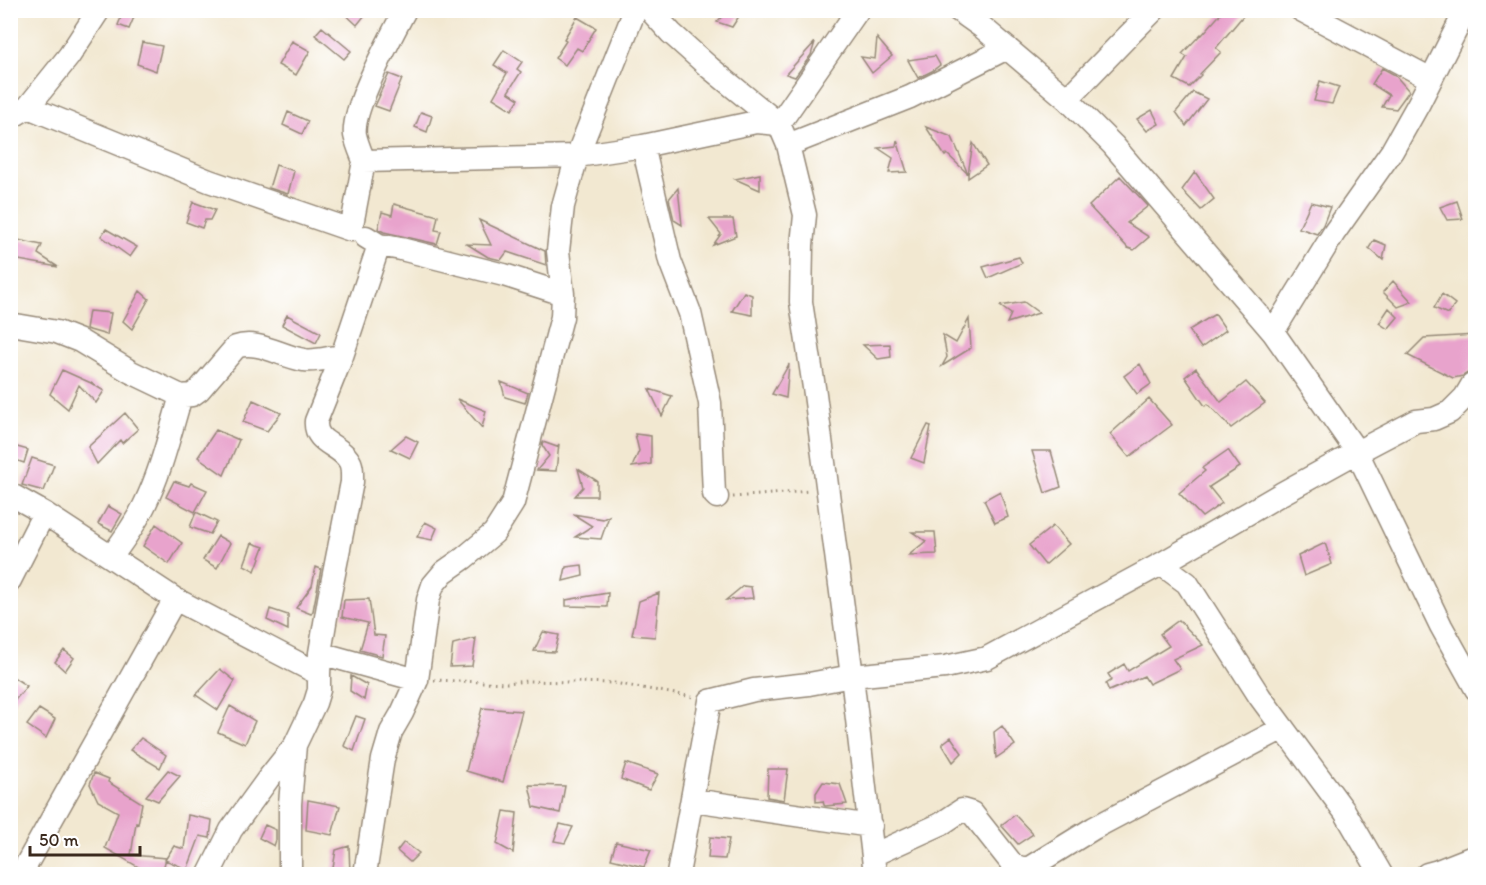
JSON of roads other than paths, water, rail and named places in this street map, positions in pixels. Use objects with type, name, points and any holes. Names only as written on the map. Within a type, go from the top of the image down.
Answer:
[{"type":"street","points":[[99,10],[69,56],[19,113],[351,230],[379,245],[494,272],[563,294]]},
{"type":"street","points":[[351,230],[364,161],[355,133],[358,111],[405,10]]},
{"type":"street","points":[[365,874],[383,759],[391,732],[417,680],[428,600],[433,585],[444,572],[494,533],[513,503],[562,317],[563,294],[558,251],[563,206],[577,156],[634,10]]},
{"type":"street","points":[[650,10],[671,33],[710,68],[779,124],[788,145],[805,215],[801,251],[801,302],[852,676],[874,865],[962,810],[966,810],[972,813],[1013,866],[1029,868],[1094,828],[1283,728]]},
{"type":"street","points":[[779,124],[858,10]]},
{"type":"street","points":[[958,10],[982,27],[1067,99],[1113,145],[1273,332],[1357,452],[1441,626],[1476,689]]},
{"type":"street","points":[[1067,99],[1154,10]]},
{"type":"street","points":[[1301,10],[1431,79]]},
{"type":"street","points":[[1273,332],[1334,233],[1392,151],[1466,10]]},
{"type":"street","points":[[788,145],[910,97],[1007,48]]},
{"type":"street","points":[[364,161],[577,156],[643,146],[756,122],[779,124]]},
{"type":"street","points":[[643,146],[670,261],[690,313],[710,403],[714,494],[717,497]]},
{"type":"street","points":[[209,874],[231,830],[295,745],[319,690],[320,663],[352,482],[348,458],[320,436],[315,429],[316,421],[342,356],[379,245]]},
{"type":"street","points":[[10,324],[57,332],[80,341],[131,372],[181,396],[192,395],[199,390],[236,347],[244,344],[306,361],[342,356]]},
{"type":"street","points":[[306,361],[330,385]]},
{"type":"street","points":[[678,874],[710,701],[754,690],[809,684],[852,676],[945,667],[987,658],[1161,564],[1357,452],[1416,421],[1434,419],[1450,412],[1476,383]]},
{"type":"street","points":[[111,557],[128,535],[144,505],[158,471],[181,396]]},
{"type":"street","points":[[10,494],[44,513],[175,599],[320,663],[417,680]]},
{"type":"street","points":[[10,580],[44,513]]},
{"type":"street","points":[[1182,552],[1187,583]]},
{"type":"street","points":[[1161,564],[1187,583],[1260,697],[1345,812],[1381,874]]},
{"type":"street","points":[[21,874],[175,599]]},
{"type":"street","points":[[290,874],[290,804],[295,745]]},
{"type":"street","points":[[693,800],[871,826]]},
{"type":"street","points":[[1433,873],[1476,856]]},
{"type":"street","points":[[1433,873],[1476,871]]}]
